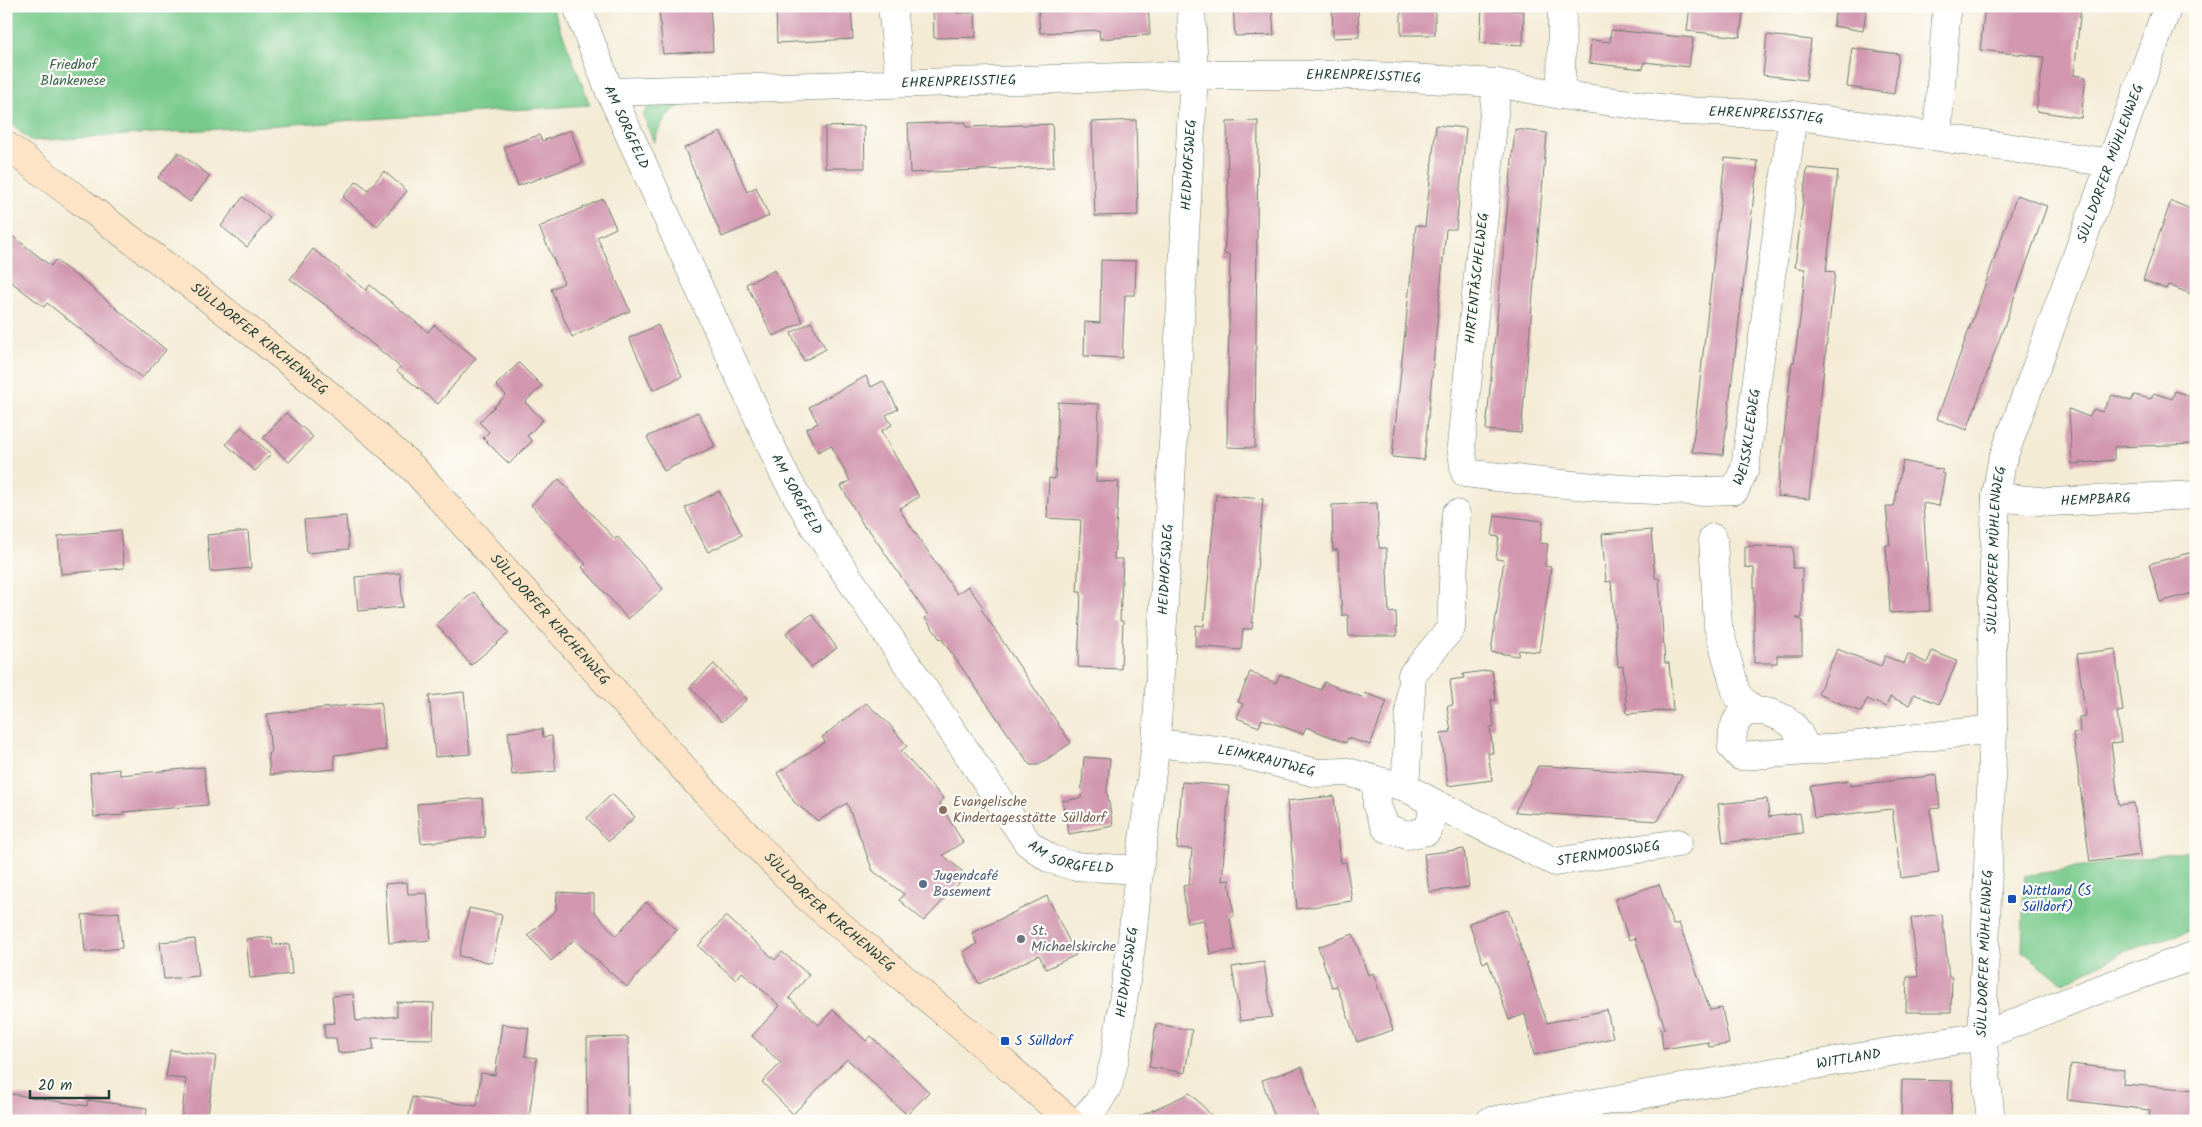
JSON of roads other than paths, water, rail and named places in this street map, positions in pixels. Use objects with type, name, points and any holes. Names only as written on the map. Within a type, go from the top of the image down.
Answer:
[{"type":"street","name":"AM SORGFELD","points":[[578,6],[610,92],[783,472],[814,526],[1028,843],[1050,859],[1073,866],[1139,870]]},
{"type":"street","points":[[892,6],[900,82]]},
{"type":"street","name":"HEIDHOFSWEG","points":[[1081,1121],[1097,1104],[1108,1086],[1115,1058],[1156,743],[1194,75],[1191,6]]},
{"type":"street","points":[[1561,95],[1562,6]]},
{"type":"street","points":[[1937,136],[1946,6]]},
{"type":"street","name":"SÜLLDORFER MÜHLENWEG","points":[[1991,1121],[1982,1036],[1992,729],[1992,633],[1996,497],[2002,461],[2168,6]]},
{"type":"street","name":"EHRENPREISSTIEG","points":[[610,92],[900,82],[1194,75],[1356,75],[1497,83],[1561,95],[1683,111],[1793,114],[2111,163]]},
{"type":"street","name":"HIRTENTÄSCHELWEG","points":[[1465,473],[1461,446],[1497,83]]},
{"type":"street","name":"WEISSKLEEWEG","points":[[1465,473],[1533,482],[1677,492],[1735,490],[1745,468],[1793,114]]},
{"type":"street","name":"SÜLLDORFER KIRCHENWEG","points":[[6,145],[237,322],[365,425],[414,469],[706,793],[809,899],[976,1038],[1070,1121]]},
{"type":"street","name":"HEMPBARG","points":[[1996,497],[2050,502],[2196,495]]},
{"type":"street","points":[[1405,787],[1412,675],[1451,628],[1456,514]]},
{"type":"street","points":[[1713,538],[1718,626],[1737,695],[1753,710],[1768,713],[1790,722],[1808,751]]},
{"type":"street","points":[[1753,710],[1743,715],[1734,726],[1732,747],[1740,756],[1808,751],[1992,729]]},
{"type":"street","name":"LEIMKRAUTWEG","points":[[1156,743],[1234,752],[1317,773],[1348,772],[1405,787],[1432,802]]},
{"type":"street","points":[[1376,780],[1377,806],[1386,828],[1407,835],[1427,831],[1432,816],[1432,802]]},
{"type":"street","name":"STERNMOOSWEG","points":[[1432,802],[1555,862],[1678,842]]},
{"type":"street","name":"WITTLAND","points":[[1490,1121],[1982,1036],[2092,992],[2196,955]]},
{"type":"place","name":"Evangelische Kindertagesstätte Sülldorf","points":[[943,810]]},
{"type":"place","name":"Jugendcafé Basement","points":[[923,884]]},
{"type":"place","name":"Wittland (S Sülldorf)","points":[[2012,899]]},
{"type":"place","name":"St. Michaelskirche","points":[[1021,939]]},
{"type":"place","name":"S Sülldorf","points":[[1005,1041]]},
{"type":"park label","name":"Friedhof Blankenese","points":[[73,74]]}]
